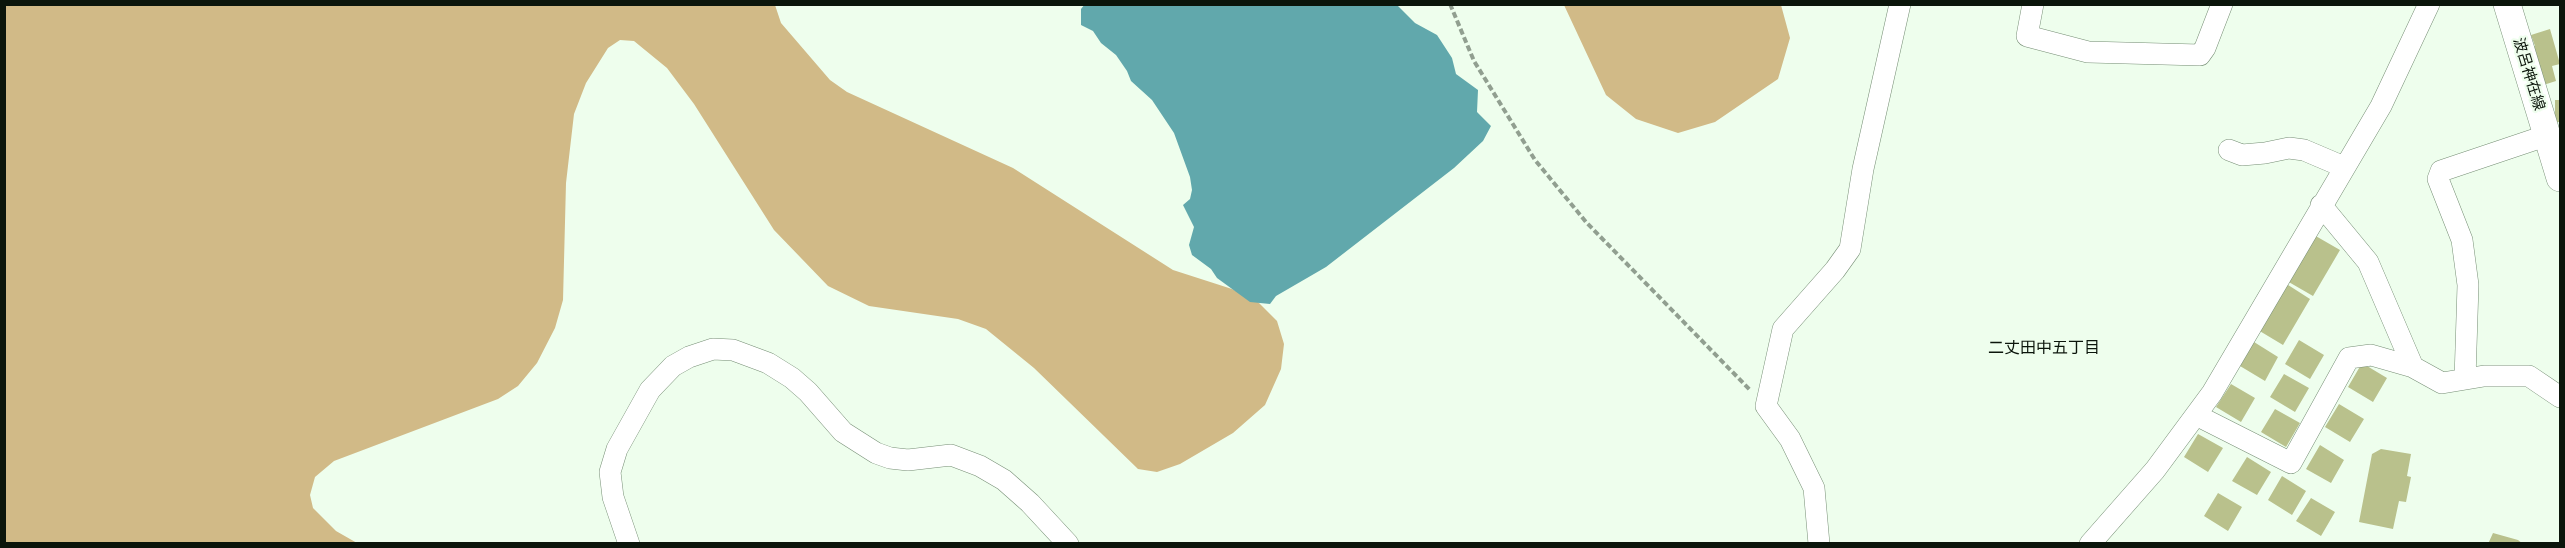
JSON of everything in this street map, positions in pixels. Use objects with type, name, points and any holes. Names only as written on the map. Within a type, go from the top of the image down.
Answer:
[{"type":"main road","name":"波呂神在線","points":[[2507,4],[2560,178]]},
{"type":"street","points":[[1820,543],[1814,488],[1790,440],[1766,406],[1783,329],[1835,270],[1850,249],[1863,170],[1900,4]]},
{"type":"street","points":[[2033,4],[2027,36],[2088,52],[2200,55],[2205,48],[2222,4]]},
{"type":"street","points":[[2090,543],[2155,470],[2212,393],[2381,106],[2429,4]]},
{"type":"street","points":[[2465,379],[2468,285],[2462,240],[2438,179],[2441,171],[2548,135]]},
{"type":"street","points":[[2229,150],[2242,155],[2289,148],[2304,150],[2344,167]]},
{"type":"street","points":[[2321,205],[2368,262],[2413,367]]},
{"type":"street","points":[[629,543],[613,497],[610,472],[617,449],[650,390],[673,366],[689,357],[713,349],[733,350],[768,363],[792,378],[843,432],[876,453],[890,458],[908,460],[951,455],[980,466],[1004,480],[1030,503],[1068,543]]},
{"type":"street","points":[[2196,416],[2291,464],[2349,358],[2371,355],[2413,367],[2442,383],[2484,376],[2529,376],[2560,397]]},
{"type":"path","points":[[1450,4],[1474,61],[1535,160],[1586,222],[1766,406]]},
{"type":"shaded area","points":[[4,5],[775,5],[781,23],[830,80],[847,92],[1013,168],[1173,270],[1232,289],[1258,302],[1277,321],[1284,344],[1281,369],[1265,405],[1233,433],[1180,464],[1157,472],[1138,469],[1034,368],[986,329],[958,319],[869,306],[828,286],[774,230],[694,104],[667,68],[634,41],[620,40],[608,48],[586,83],[574,114],[566,183],[563,300],[555,328],[537,363],[518,386],[498,399],[334,461],[315,477],[310,495],[313,508],[336,531],[357,543],[5,543]]},
{"type":"shaded area","points":[[1564,5],[1781,5],[1790,38],[1778,79],[1715,122],[1678,133],[1636,119],[1606,95]]},
{"type":"water","points":[[1085,4],[1397,5],[1415,23],[1437,35],[1452,58],[1456,74],[1478,90],[1477,112],[1491,126],[1483,141],[1454,168],[1326,267],[1276,296],[1270,304],[1250,302],[1217,278],[1211,269],[1192,255],[1189,245],[1194,227],[1183,205],[1190,199],[1192,190],[1190,177],[1174,133],[1152,100],[1131,81],[1116,55],[1101,43],[1093,31],[1081,25],[1081,9]]},
{"type":"building","points":[[2550,29],[2560,64],[2552,66],[2556,81],[2537,87],[2530,48],[2535,46],[2531,35]]},
{"type":"building","points":[[2555,100],[2560,100],[2560,122],[2555,122]]},
{"type":"building","points":[[2314,235],[2340,250],[2313,296],[2287,281]]},
{"type":"building","points":[[2285,283],[2310,299],[2283,345],[2258,330]]},
{"type":"building","points":[[2299,340],[2324,355],[2310,379],[2285,364]]},
{"type":"building","points":[[2254,342],[2278,357],[2265,381],[2240,366]]},
{"type":"building","points":[[2362,363],[2387,378],[2373,402],[2348,387]]},
{"type":"building","points":[[2284,374],[2309,388],[2295,412],[2270,397]]},
{"type":"building","points":[[2231,384],[2255,398],[2241,422],[2216,407]]},
{"type":"building","points":[[2339,404],[2364,419],[2350,442],[2325,427]]},
{"type":"building","points":[[2275,409],[2300,423],[2286,447],[2261,432]]},
{"type":"building","points":[[2198,434],[2223,448],[2208,472],[2184,457]]},
{"type":"building","points":[[2320,445],[2344,460],[2331,483],[2306,469]]},
{"type":"building","points":[[2381,449],[2411,454],[2407,476],[2411,477],[2406,502],[2399,501],[2393,529],[2359,522],[2372,454]]},
{"type":"building","points":[[2247,457],[2271,472],[2257,495],[2232,481]]},
{"type":"building","points":[[2282,476],[2306,491],[2292,515],[2268,500]]},
{"type":"building","points":[[2218,493],[2242,507],[2228,531],[2204,516]]},
{"type":"building","points":[[2311,498],[2335,512],[2321,536],[2296,521]]},
{"type":"building","points":[[2493,533],[2518,540],[2523,544],[2488,544]]},
{"type":"district","name":"二丈田中五丁目","points":[[2044,348]]}]
